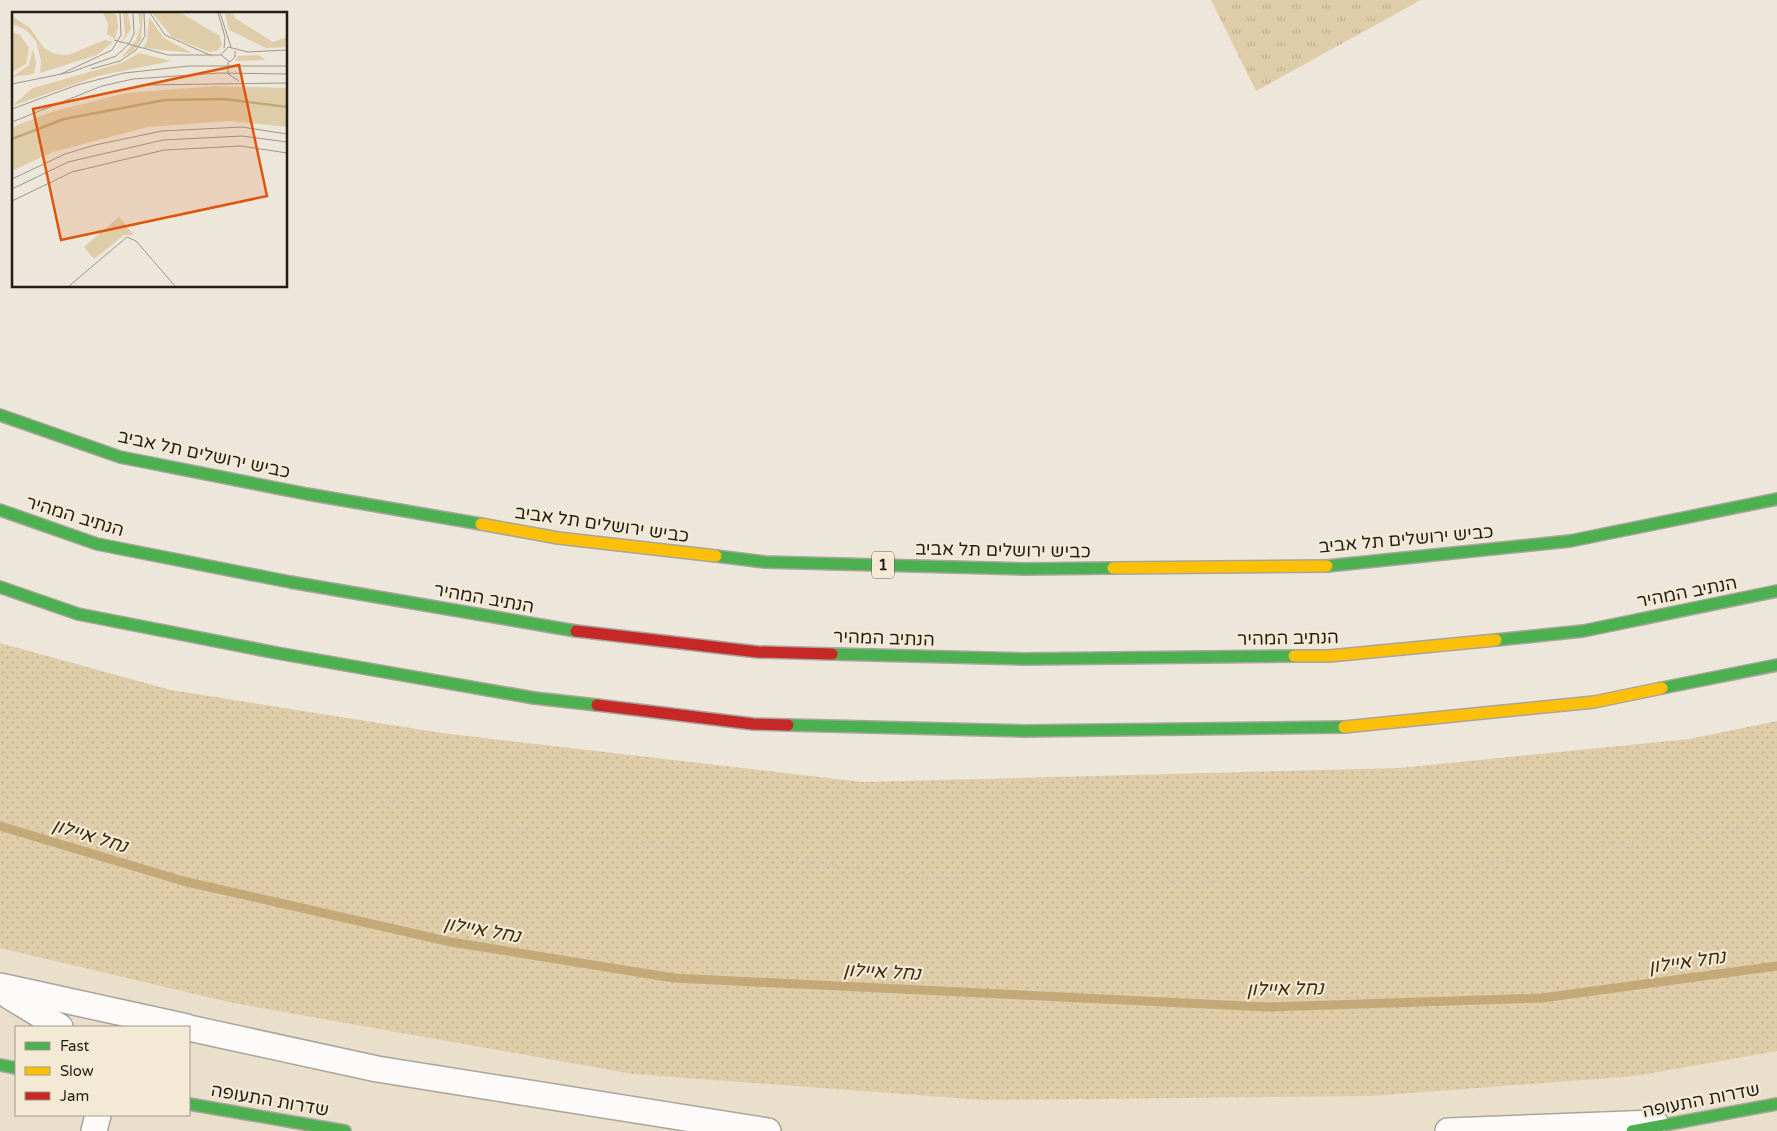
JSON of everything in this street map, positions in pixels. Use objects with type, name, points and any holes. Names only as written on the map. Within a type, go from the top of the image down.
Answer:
[{"type":"main road","name":"כביש ירושלים תל אביב","points":[[0,415],[120,457],[307,494],[558,538],[765,562],[1024,569],[1323,566],[1570,541],[1777,499]]},
{"type":"main road","name":"הנתיב המהיר","points":[[0,510],[97,544],[290,582],[545,626],[758,652],[1023,659],[1328,656],[1583,630],[1777,591]]},
{"type":"main road","points":[[0,587],[78,614],[277,653],[534,698],[753,724],[1023,731],[1332,728],[1594,702],[1777,665]]},
{"type":"main road","points":[[0,1065],[15,1068]]},
{"type":"main road","name":"שדרות התעופה","points":[[190,1104],[345,1131]]},
{"type":"main road","name":"שדרות התעופה","points":[[1632,1131],[1777,1104]]},
{"type":"street","points":[[0,986],[179,1026]]},
{"type":"street","points":[[0,991],[58,1026]]},
{"type":"street","points":[[190,1028],[377,1069],[768,1131]]},
{"type":"street","points":[[94,1131],[98,1116]]},
{"type":"street","points":[[1448,1131],[1682,1123]]},
{"type":"path","points":[[0,713],[49,732],[515,829],[949,878],[1224,881],[1434,871],[1734,830],[1777,820]]},
{"type":"shaded area","points":[[0,872],[1777,999],[1777,1131],[0,1131]]},
{"type":"green space","points":[[1211,0],[1421,0],[1256,91]]},
{"type":"green space","points":[[0,643],[171,690],[442,733],[863,782],[1399,768],[1689,739],[1777,721],[1777,1051],[1635,1076],[1371,1096],[984,1100],[633,1074],[233,1003],[0,948]]},
{"type":"waterway","name":"נחל איילון","points":[[0,826],[183,881],[451,942],[674,978],[1267,1007],[1542,998],[1777,966]]},
{"type":"traffic: fast","points":[[0,415],[120,457],[307,494],[481,524]]},
{"type":"traffic: fast","points":[[1327,566],[1570,541],[1777,499]]},
{"type":"traffic: fast","points":[[0,510],[97,544],[290,582],[576,631]]},
{"type":"traffic: fast","points":[[716,556],[765,562],[1024,569],[1113,568]]},
{"type":"traffic: fast","points":[[0,587],[78,614],[277,653],[534,698],[597,705]]},
{"type":"traffic: fast","points":[[1496,640],[1583,631],[1777,591]]},
{"type":"traffic: fast","points":[[832,654],[1023,659],[1294,656]]},
{"type":"traffic: fast","points":[[1662,688],[1777,665]]},
{"type":"traffic: fast","points":[[788,725],[1023,731],[1344,727]]},
{"type":"traffic: fast","points":[[0,1065],[15,1068]]},
{"type":"traffic: fast","points":[[190,1104],[345,1131]]},
{"type":"traffic: fast","points":[[1632,1131],[1777,1104]]},
{"type":"traffic: slow","points":[[481,524],[558,538],[716,556]]},
{"type":"traffic: slow","points":[[1113,568],[1327,566]]},
{"type":"traffic: slow","points":[[1294,656],[1329,656],[1496,640]]},
{"type":"traffic: slow","points":[[1344,727],[1594,702],[1662,688]]},
{"type":"traffic: jam","points":[[576,631],[758,652],[832,654]]},
{"type":"traffic: jam","points":[[597,705],[753,724],[788,725]]}]
